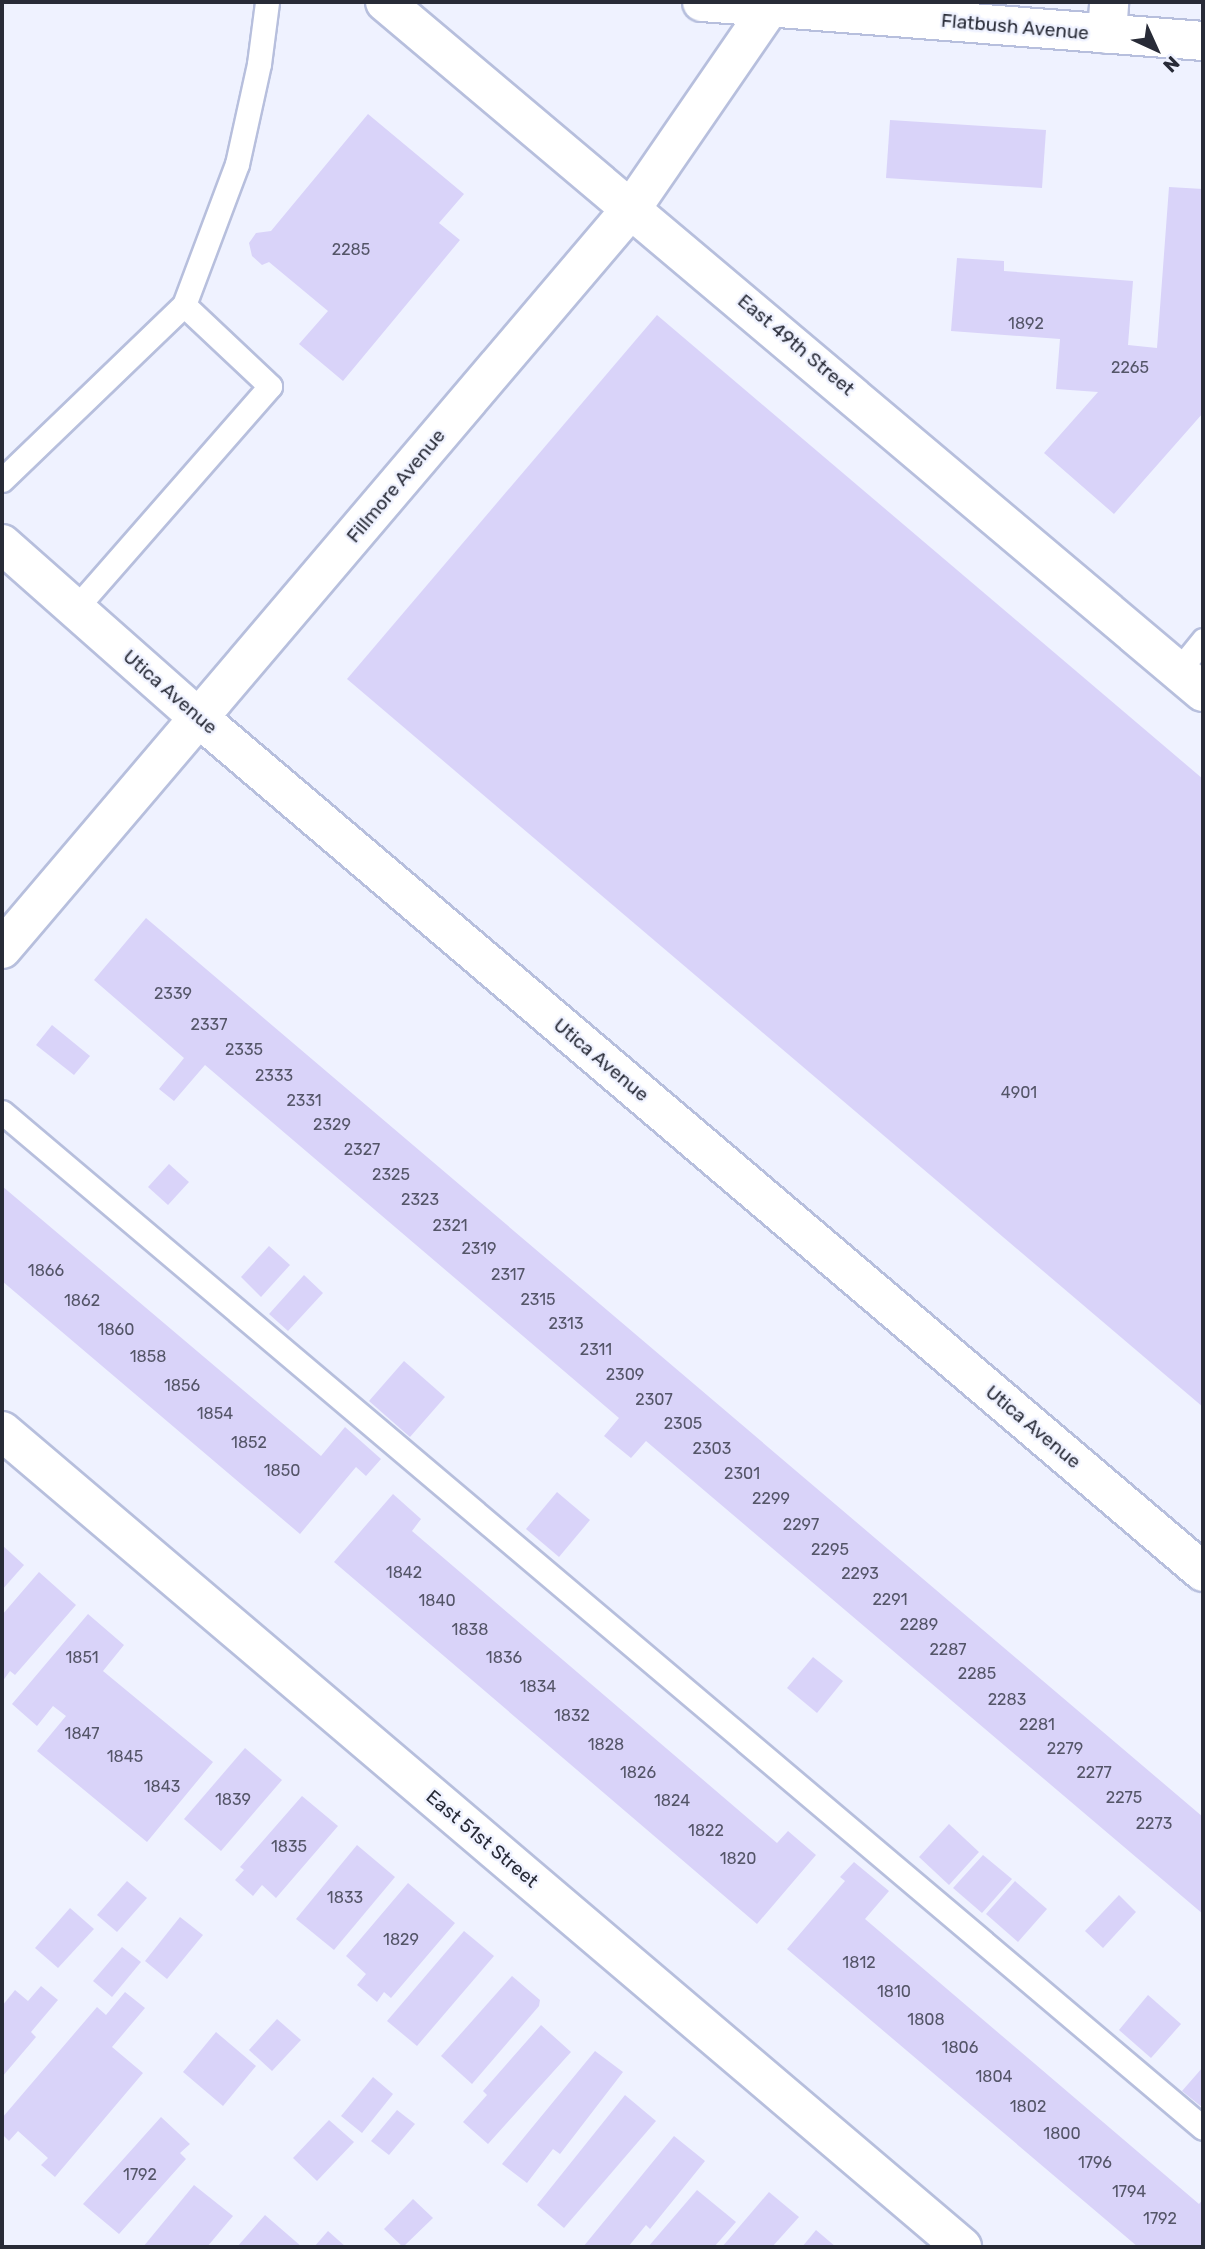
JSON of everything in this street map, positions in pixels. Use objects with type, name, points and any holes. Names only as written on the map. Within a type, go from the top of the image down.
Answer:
[{"type":"street","name":"East 49th Street","points":[[385,2],[1191,681]]},
{"type":"street","name":"Flatbush Avenue","points":[[702,2],[770,7],[1108,18],[1203,41]]},
{"type":"street","name":"Fillmore Avenue","points":[[2,949],[631,209],[770,7]]},
{"type":"street","name":"Utica Avenue","points":[[2,544],[199,718],[1203,1572]]},
{"type":"street","name":"East 51st Street","points":[[2,1431],[962,2247]]},
{"type":"lane","points":[[2,480],[184,305],[237,164],[260,64],[267,2]]},
{"type":"lane","points":[[75,609],[270,386],[184,305]]},
{"type":"lane","points":[[1191,681],[1203,640]]},
{"type":"lane","points":[[2,1112],[1203,2128]]},
{"type":"building","points":[[368,114],[464,194],[439,223],[460,240],[343,381],[299,344],[328,311],[269,262],[262,265],[252,256],[249,243],[256,233],[271,231]]},
{"type":"building","points":[[890,120],[1046,130],[1042,188],[886,178]]},
{"type":"building","points":[[1169,187],[1203,189],[1203,413],[1114,514],[1044,453],[1098,392],[1056,389],[1060,339],[951,331],[957,258],[1004,261],[1004,271],[1133,281],[1128,345],[1157,348]]},
{"type":"building","points":[[657,315],[1203,779],[1203,1407],[347,679]]},
{"type":"building","points":[[146,918],[1203,1817],[1203,1914],[646,1441],[631,1458],[604,1436],[619,1418],[205,1065],[174,1101],[159,1089],[184,1058],[94,980]]},
{"type":"building","points":[[52,1025],[90,1056],[74,1075],[36,1045]]},
{"type":"building","points":[[169,1164],[189,1182],[168,1205],[148,1187]]},
{"type":"building","points":[[2,1186],[321,1456],[345,1427],[381,1459],[366,1476],[356,1467],[300,1534],[2,1281]]},
{"type":"building","points":[[269,1246],[290,1265],[261,1297],[241,1277]]},
{"type":"building","points":[[304,1275],[323,1293],[288,1331],[269,1314]]},
{"type":"building","points":[[404,1361],[445,1397],[410,1437],[369,1401]]},
{"type":"building","points":[[557,1492],[590,1520],[559,1557],[526,1529]]},
{"type":"building","points":[[393,1494],[421,1519],[412,1531],[777,1843],[788,1831],[816,1855],[757,1924],[334,1562]]},
{"type":"building","points":[[2,1545],[24,1565],[2,1590]]},
{"type":"building","points":[[39,1572],[76,1605],[15,1675],[10,1671],[2,1682],[2,1615]]},
{"type":"building","points":[[88,1614],[124,1645],[103,1671],[213,1762],[147,1842],[37,1751],[66,1716],[53,1706],[37,1726],[12,1704]]},
{"type":"building","points":[[813,1657],[843,1681],[817,1713],[787,1688]]},
{"type":"building","points":[[245,1748],[282,1780],[221,1851],[184,1819]]},
{"type":"building","points":[[302,1796],[338,1826],[276,1898],[262,1885],[253,1896],[235,1880],[244,1870],[240,1867]]},
{"type":"building","points":[[949,1824],[979,1852],[949,1885],[919,1857]]},
{"type":"building","points":[[357,1845],[395,1877],[334,1950],[296,1919]]},
{"type":"building","points":[[983,1855],[1012,1879],[982,1913],[953,1888]]},
{"type":"building","points":[[854,1862],[889,1891],[865,1919],[1199,2204],[1203,2199],[1203,2247],[1138,2247],[787,1949],[845,1881],[840,1877]]},
{"type":"building","points":[[127,1881],[147,1898],[117,1932],[97,1915]]},
{"type":"building","points":[[1015,1881],[1047,1909],[1018,1942],[986,1914]]},
{"type":"building","points":[[408,1883],[455,1923],[391,1998],[384,1992],[377,2002],[357,1985],[366,1974],[346,1956]]},
{"type":"building","points":[[1119,1895],[1136,1912],[1103,1948],[1085,1931]]},
{"type":"building","points":[[70,1908],[94,1929],[58,1968],[35,1948]]},
{"type":"building","points":[[180,1917],[203,1935],[167,1979],[145,1961]]},
{"type":"building","points":[[464,1931],[494,1956],[417,2046],[387,2021]]},
{"type":"building","points":[[122,1947],[141,1962],[112,1997],[93,1981]]},
{"type":"building","points":[[512,1976],[540,2000],[539,2006],[472,2084],[441,2056]]},
{"type":"building","points":[[41,1986],[58,2000],[31,2032],[36,2037],[2,2077],[2,2006],[15,1990],[28,2001]]},
{"type":"building","points":[[125,1992],[145,2008],[112,2047],[143,2073],[55,2177],[41,2165],[48,2158],[18,2131],[9,2141],[2,2134],[2,2118],[97,2007],[106,2015]]},
{"type":"building","points":[[1148,1995],[1181,2024],[1151,2058],[1119,2030]]},
{"type":"building","points":[[277,2019],[301,2040],[272,2071],[249,2050]]},
{"type":"building","points":[[541,2025],[571,2052],[488,2144],[463,2122],[487,2095],[483,2091]]},
{"type":"building","points":[[216,2032],[256,2066],[223,2106],[183,2072]]},
{"type":"building","points":[[595,2051],[623,2072],[560,2154],[553,2149],[527,2183],[502,2164]]},
{"type":"building","points":[[1203,2067],[1203,2108],[1182,2091]]},
{"type":"building","points":[[373,2077],[393,2094],[362,2133],[341,2116]]},
{"type":"building","points":[[625,2095],[656,2121],[564,2228],[537,2205]]},
{"type":"building","points":[[397,2110],[415,2124],[389,2155],[371,2141]]},
{"type":"building","points":[[161,2117],[190,2144],[180,2153],[186,2159],[119,2234],[83,2204]]},
{"type":"building","points":[[329,2120],[354,2142],[317,2181],[293,2158]]},
{"type":"building","points":[[674,2136],[705,2161],[650,2229],[646,2225],[628,2247],[583,2247]]},
{"type":"building","points":[[194,2185],[233,2216],[207,2247],[143,2247]]},
{"type":"building","points":[[697,2190],[736,2222],[714,2247],[648,2247]]},
{"type":"building","points":[[769,2192],[799,2217],[772,2247],[722,2247]]},
{"type":"building","points":[[413,2199],[433,2218],[403,2247],[384,2229]]},
{"type":"building","points":[[265,2215],[302,2247],[237,2247]]},
{"type":"building","points":[[816,2230],[836,2247],[802,2247]]},
{"type":"building","points":[[328,2231],[346,2247],[314,2247]]}]
